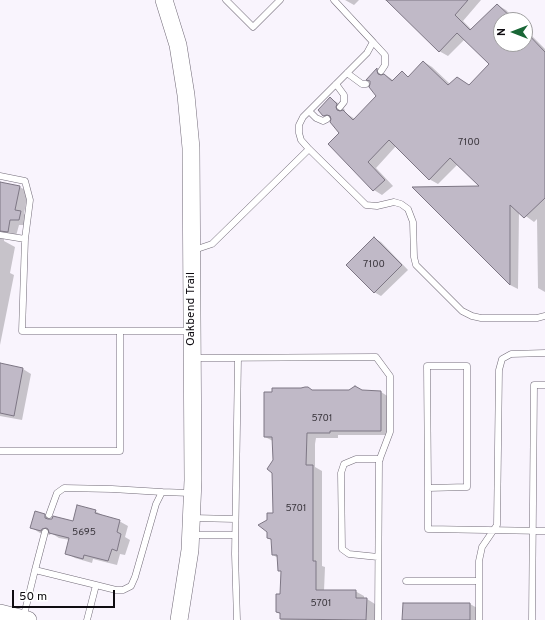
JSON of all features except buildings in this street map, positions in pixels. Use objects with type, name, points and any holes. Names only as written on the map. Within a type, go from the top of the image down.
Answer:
[{"type":"street","name":"Oakbend Trail","points":[[164,0],[178,45],[186,95],[191,148],[192,493],[190,550],[179,620]]},
{"type":"street","points":[[0,613],[26,619]]},
{"type":"lane","points":[[226,0],[252,27],[280,0]]},
{"type":"lane","points":[[334,0],[385,55],[385,65],[381,71]]},
{"type":"lane","points":[[373,42],[367,53],[303,117],[299,125],[301,140],[366,205],[377,206],[394,202],[401,204],[408,209],[413,222],[414,257],[416,265],[462,311],[472,316],[481,318],[537,318],[545,316]]},
{"type":"lane","points":[[346,74],[362,84],[366,84]]},
{"type":"lane","points":[[336,84],[344,95],[344,102],[340,107]]},
{"type":"lane","points":[[309,111],[316,118],[323,121],[327,120]]},
{"type":"lane","points":[[192,250],[212,244],[309,149]]},
{"type":"lane","points":[[0,176],[24,181],[30,200],[24,239],[22,331],[192,331]]},
{"type":"lane","points":[[0,235],[24,239]]},
{"type":"lane","points":[[0,451],[120,451],[120,331]]},
{"type":"lane","points":[[479,620],[479,561],[482,547],[497,525],[499,370],[502,359],[511,354],[545,353]]},
{"type":"lane","points":[[192,358],[376,357],[390,376],[390,432],[380,459],[378,620]]},
{"type":"lane","points":[[237,620],[235,519],[238,358]]},
{"type":"lane","points":[[428,488],[467,487],[467,366],[427,366],[428,530],[545,531]]},
{"type":"lane","points":[[532,620],[534,385],[545,385]]},
{"type":"lane","points":[[378,557],[349,554],[342,549],[341,472],[344,464],[356,459],[380,459]]},
{"type":"lane","points":[[49,515],[57,494],[64,488],[192,493]]},
{"type":"lane","points":[[35,570],[116,590],[123,590],[131,586],[135,577],[156,504],[162,492]]},
{"type":"lane","points":[[191,518],[235,519]]},
{"type":"lane","points":[[26,619],[44,532]]},
{"type":"lane","points":[[190,535],[235,535]]},
{"type":"lane","points":[[406,581],[478,581]]},
{"type":"lane","points":[[87,620],[96,585]]}]
